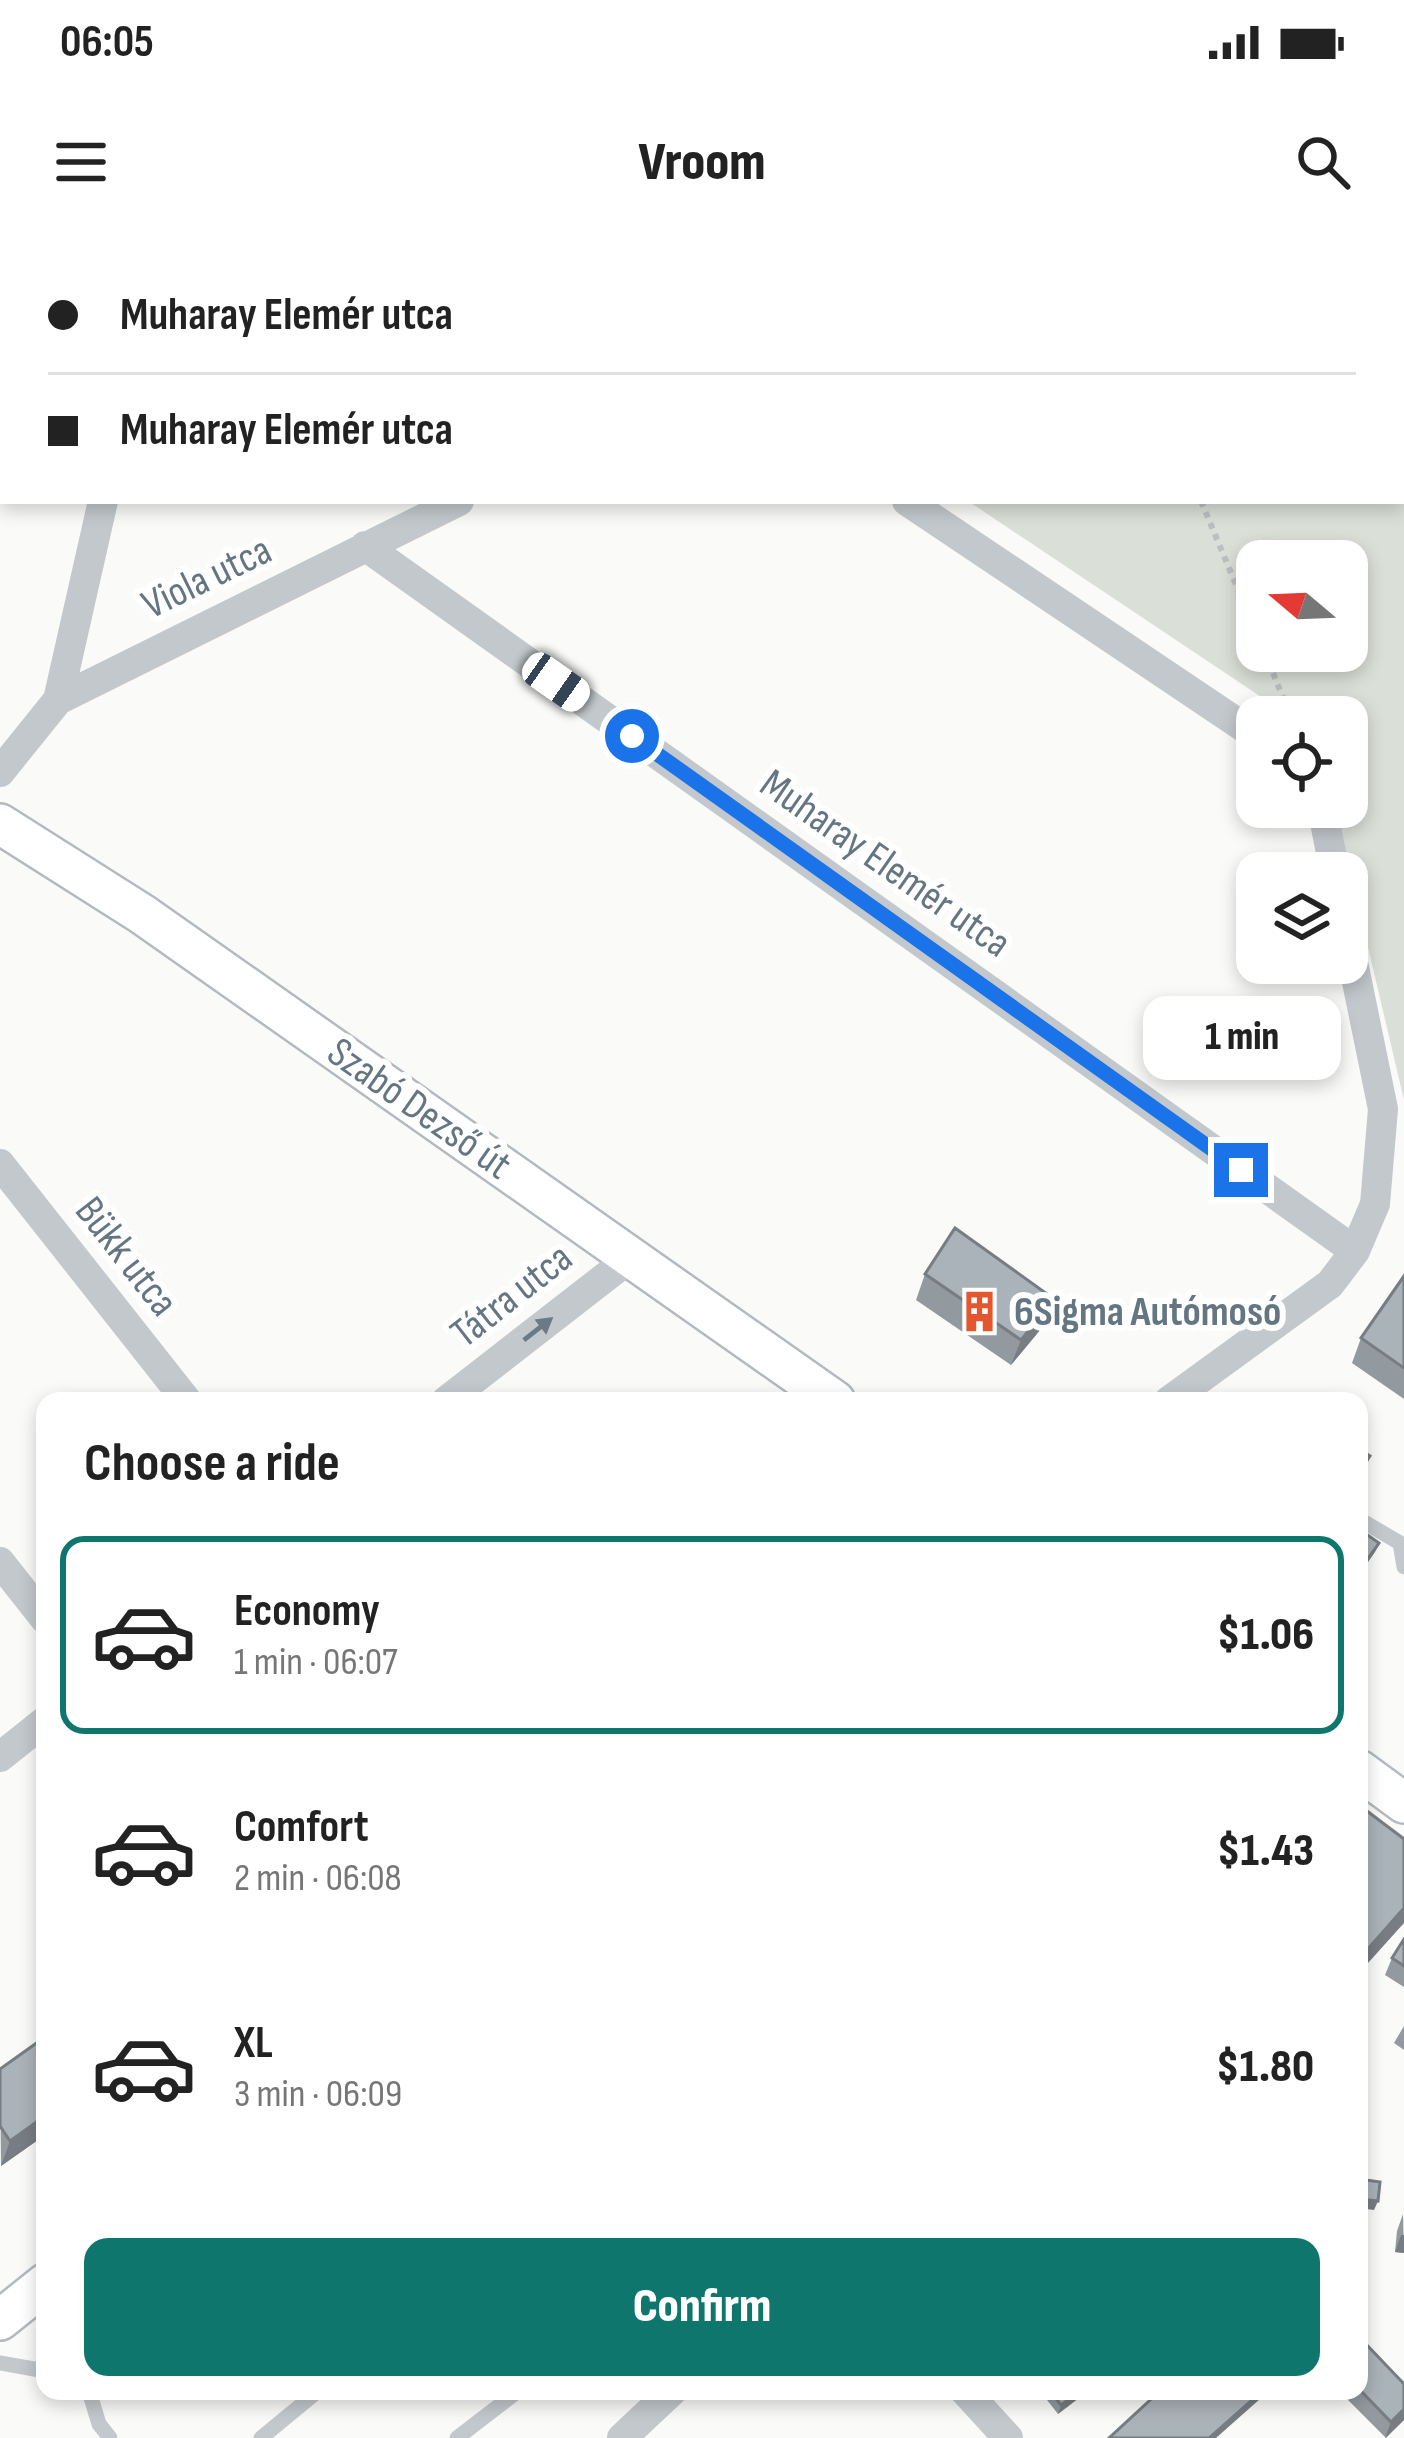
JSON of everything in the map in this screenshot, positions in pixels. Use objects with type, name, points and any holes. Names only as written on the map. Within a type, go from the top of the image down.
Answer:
[{"type":"main road","name":"Szabó Dezső út","points":[[0,824],[142,914],[822,1392]]},
{"type":"main road","points":[[0,2318],[36,2291]]},
{"type":"street","points":[[0,772],[58,700],[103,504]]},
{"type":"street","name":"Viola utca","points":[[58,700],[453,504]]},
{"type":"street","points":[[911,504],[1236,722]]},
{"type":"street","name":"Muharay Elemér utca","points":[[365,546],[1355,1251]]},
{"type":"street","points":[[1181,1392],[1330,1284],[1355,1251],[1375,1204],[1383,1109],[1357,984]]},
{"type":"street","name":"Bükk utca","points":[[0,1164],[180,1392]]},
{"type":"street","name":"Tátra utca","points":[[458,1392],[630,1258]]},
{"type":"street","points":[[0,1562],[36,1608]]},
{"type":"street","points":[[0,1756],[36,1728]]},
{"type":"street","points":[[622,2438],[662,2400]]},
{"type":"street","points":[[973,2400],[1007,2438]]},
{"type":"lane","points":[[1368,1524],[1400,1543],[1404,1567]]},
{"type":"lane","points":[[0,2363],[36,2369]]},
{"type":"lane","points":[[92,2400],[99,2424],[110,2438]]},
{"type":"lane","points":[[261,2438],[306,2400]]},
{"type":"lane","points":[[458,2438],[507,2400]]},
{"type":"path","points":[[1202,504],[1236,585]]},
{"type":"shaded area","points":[[972,504],[1404,504],[1404,1100],[1368,947],[1368,852],[1346,852],[1340,828],[1368,828],[1368,696],[1260,696]]},
{"type":"building","points":[[955,1228],[1054,1299],[1021,1340],[925,1274]]},
{"type":"building","points":[[1404,1276],[1404,1368],[1361,1338]]},
{"type":"building","points":[[1368,1535],[1379,1543],[1368,1558]]},
{"type":"building","points":[[1368,1812],[1404,1839],[1404,1908],[1368,1949]]},
{"type":"building","points":[[1404,1939],[1404,1966],[1392,1958]]},
{"type":"building","points":[[36,2043],[36,2122],[10,2141],[0,2126],[0,2069]]},
{"type":"building","points":[[1368,2180],[1380,2182],[1378,2201],[1368,2200]]},
{"type":"building","points":[[1368,2346],[1404,2384],[1404,2409],[1391,2422],[1368,2398]]},
{"type":"building","points":[[1150,2400],[1252,2400],[1209,2438],[1109,2438]]},
{"type":"place","name":"6Sigma Autómosó","points":[[980,1312]]},
{"type":"route","points":[[632,736],[1241,1170]]}]
